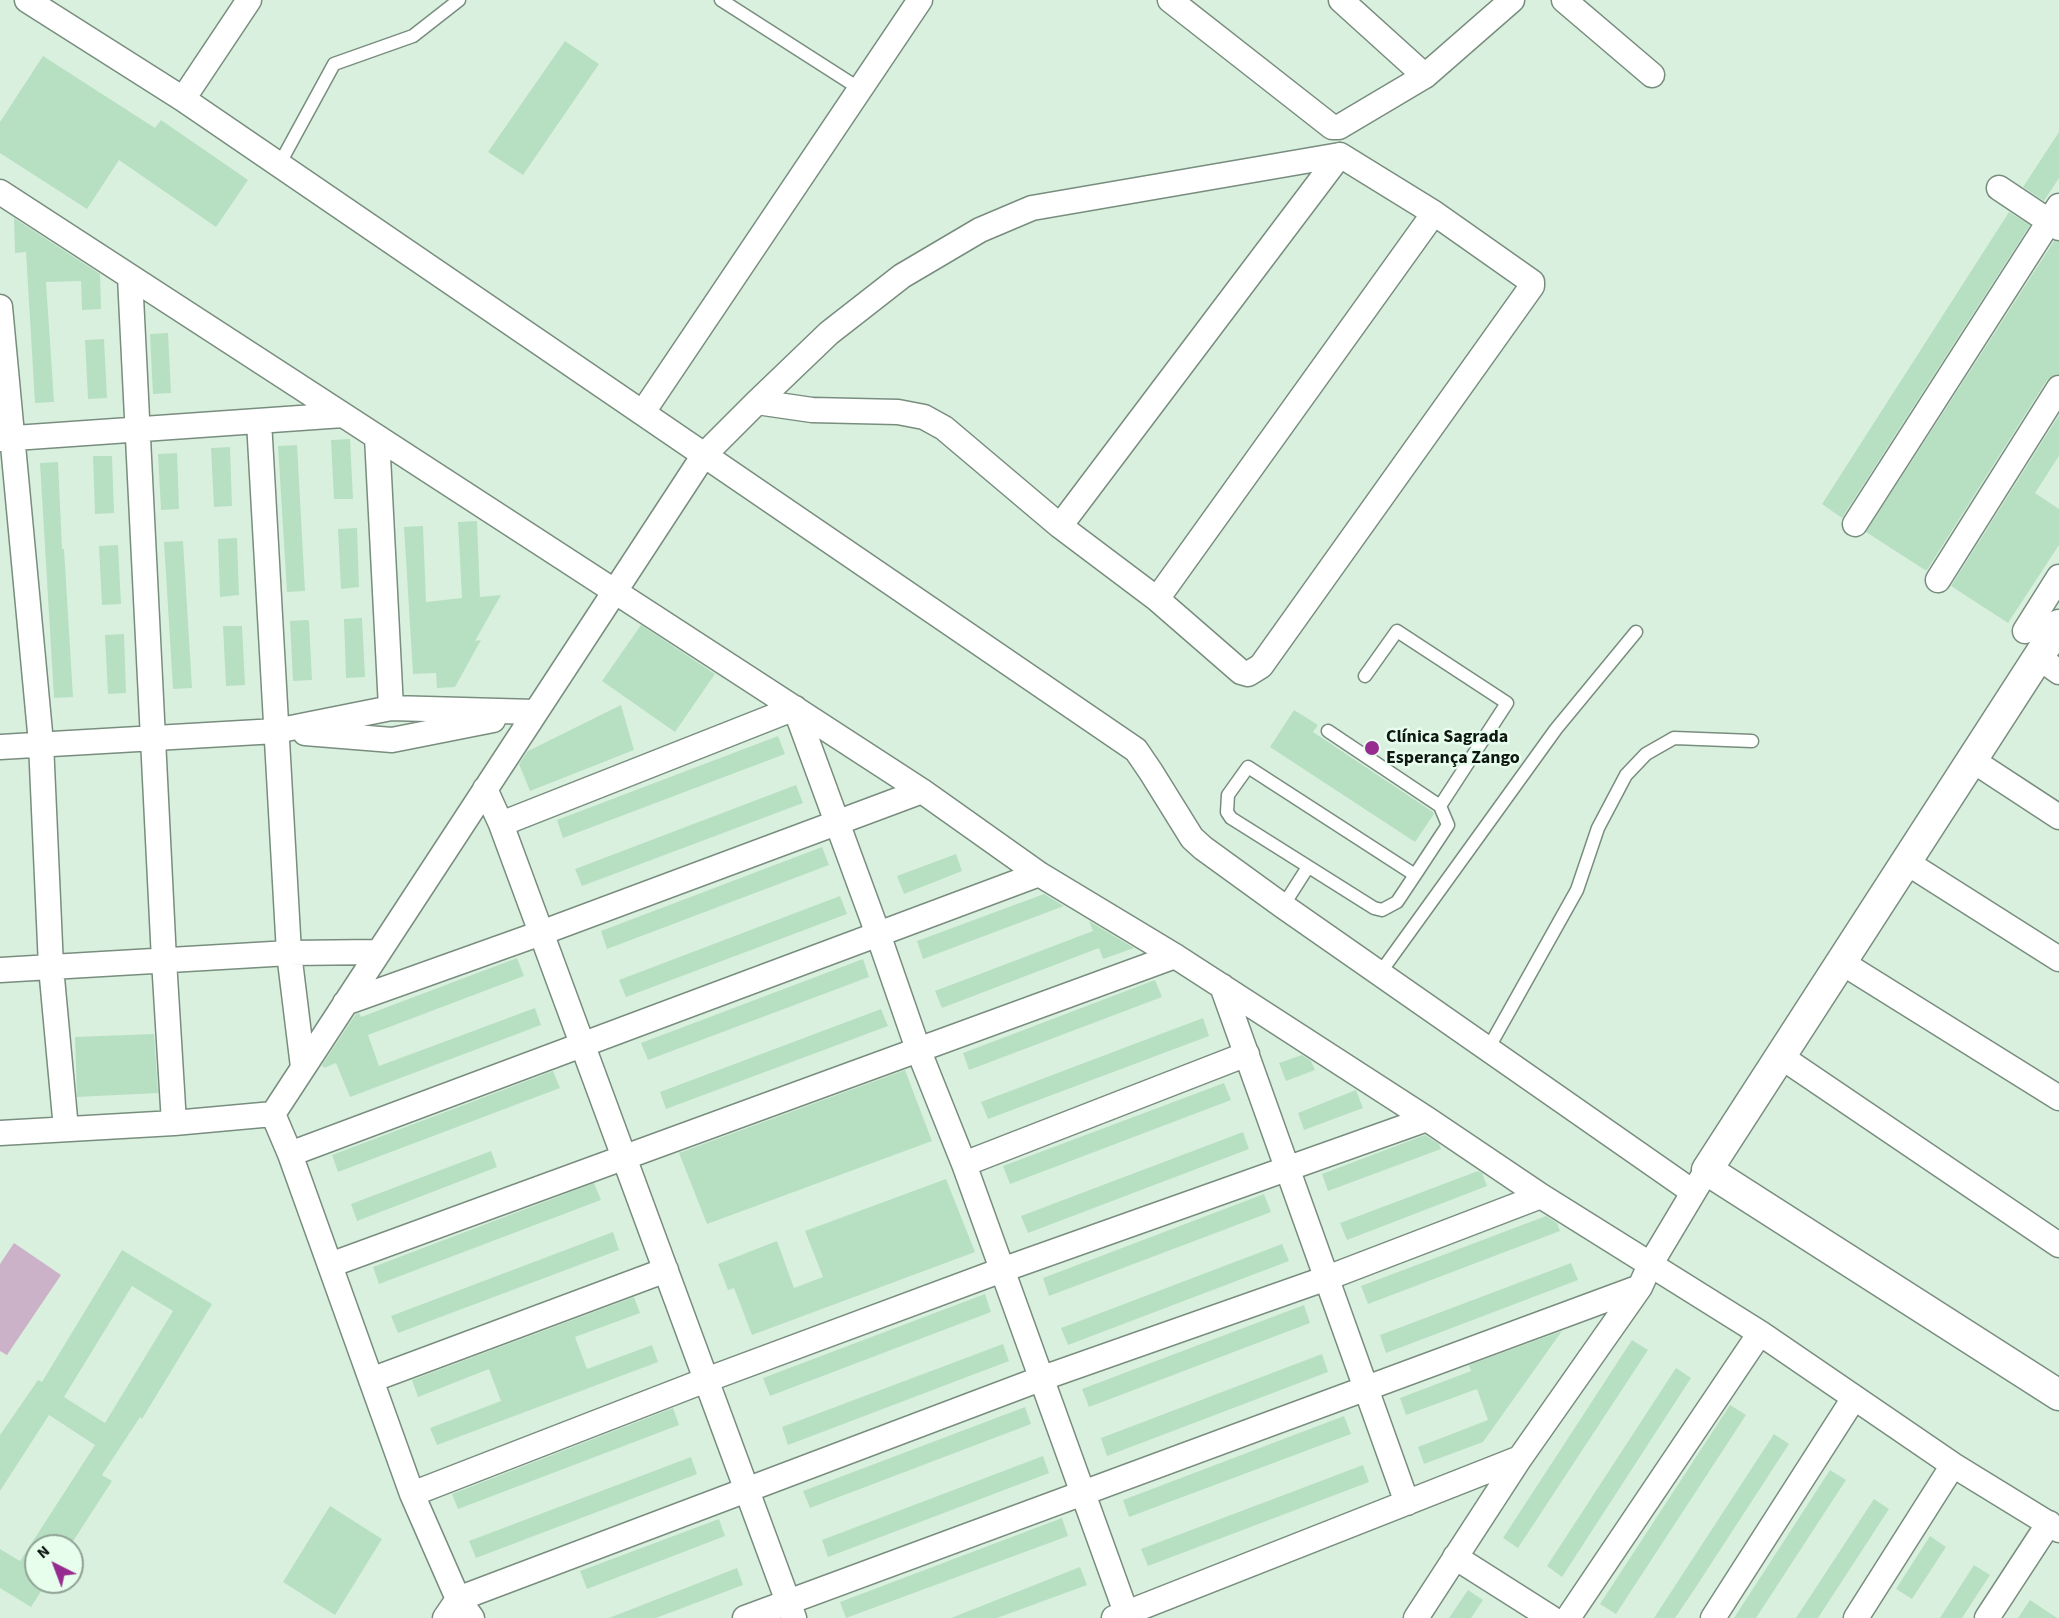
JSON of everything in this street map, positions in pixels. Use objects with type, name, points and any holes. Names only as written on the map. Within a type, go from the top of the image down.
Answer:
[{"type":"street","points":[[27,0],[183,99],[1136,750],[1192,838],[1203,848],[1488,1049],[1700,1181],[2059,1395]]},
{"type":"street","points":[[183,99],[249,0]]},
{"type":"street","points":[[643,412],[920,0]]},
{"type":"street","points":[[1170,0],[1332,127],[1339,127],[1425,76],[1512,0]]},
{"type":"street","points":[[1341,0],[1425,76]]},
{"type":"street","points":[[1564,0],[1652,75]]},
{"type":"street","points":[[1060,526],[1340,155]]},
{"type":"street","points":[[273,1114],[704,454],[757,402],[830,333],[902,276],[991,225],[1032,208],[1340,155],[1434,213],[1530,279],[1532,286],[1268,656],[1255,671],[1248,674],[1241,672],[1157,599],[1060,526],[944,428],[924,417],[898,412],[812,410],[757,402]]},
{"type":"street","points":[[1855,524],[2056,219],[1999,188]]},
{"type":"street","points":[[0,192],[922,791],[1039,874],[1222,986],[1541,1196],[1760,1333],[1953,1465],[2054,1526],[1987,1618]]},
{"type":"street","points":[[1157,599],[1434,213]]},
{"type":"street","points":[[130,277],[174,1123]]},
{"type":"street","points":[[0,307],[6,438],[41,743],[51,967],[66,1129]]},
{"type":"street","points":[[1938,580],[2059,388]]},
{"type":"street","points":[[6,438],[343,415]]},
{"type":"street","points":[[259,421],[289,953],[303,1067]]},
{"type":"street","points":[[377,437],[391,708]]},
{"type":"street","points":[[2025,631],[2059,577]]},
{"type":"street","points":[[1416,1618],[1520,1458],[1640,1287],[1650,1265],[1700,1181],[1972,760],[2049,665],[2059,625]]},
{"type":"street","points":[[0,747],[276,731],[391,708],[535,712]]},
{"type":"street","points":[[795,708],[918,1049],[964,1164],[1082,1494],[1123,1617],[1520,1458]]},
{"type":"street","points":[[501,824],[795,708]]},
{"type":"street","points":[[276,731],[392,740],[535,712]]},
{"type":"street","points":[[1972,760],[2059,817]]},
{"type":"street","points":[[485,789],[501,824],[791,1610]]},
{"type":"street","points":[[345,1003],[541,933],[922,791]]},
{"type":"street","points":[[1906,862],[2059,959]]},
{"type":"street","points":[[290,1154],[1039,874]]},
{"type":"street","points":[[0,970],[289,953],[378,952]]},
{"type":"street","points":[[330,1265],[1175,956]]},
{"type":"street","points":[[1841,962],[2059,1098]]},
{"type":"street","points":[[1222,986],[1407,1503]]},
{"type":"street","points":[[964,1164],[1247,1054]]},
{"type":"street","points":[[1780,1056],[2059,1245]]},
{"type":"street","points":[[0,1133],[174,1123],[273,1114]]},
{"type":"street","points":[[273,1114],[330,1265],[451,1608],[472,1618]]},
{"type":"street","points":[[412,1494],[706,1380],[1002,1270],[1427,1119]]},
{"type":"street","points":[[451,1608],[747,1490],[1040,1379],[1327,1278],[1541,1196]]},
{"type":"street","points":[[371,1380],[666,1270]]},
{"type":"street","points":[[745,1618],[791,1610],[1082,1494],[1640,1287]]},
{"type":"street","points":[[1568,1618],[1760,1333]]},
{"type":"street","points":[[1713,1618],[1854,1398]]},
{"type":"street","points":[[1856,1618],[1953,1465]]},
{"type":"street","points":[[1455,1557],[1551,1618]]},
{"type":"lane","points":[[279,165],[334,64],[413,36],[459,0]]},
{"type":"lane","points":[[721,0],[860,89]]},
{"type":"lane","points":[[1365,676],[1397,631],[1507,703],[1440,806]]},
{"type":"lane","points":[[1380,973],[1556,729],[1636,632]]},
{"type":"lane","points":[[1328,731],[1440,806],[1448,825],[1415,875],[1396,902],[1382,910],[1374,908],[1232,818],[1227,812],[1228,795],[1248,767],[1415,875]]},
{"type":"lane","points":[[1488,1049],[1577,890],[1598,828],[1626,775],[1646,754],[1674,738],[1752,741]]},
{"type":"lane","points":[[1283,906],[1308,867]]},
{"type":"shaded area","points":[[14,1243],[61,1275],[7,1355],[0,1351],[0,1264]]},
{"type":"building","points":[[565,41],[599,64],[523,175],[488,152]]},
{"type":"building","points":[[43,56],[155,128],[161,120],[248,180],[216,227],[119,160],[87,209],[0,153],[0,122]]},
{"type":"building","points":[[2059,132],[2059,178],[2044,201],[2023,187]]},
{"type":"building","points":[[2009,212],[2030,225],[1842,518],[1822,504]]},
{"type":"building","points":[[14,218],[100,274],[101,309],[82,310],[81,281],[46,282],[54,402],[35,403],[26,252],[15,253]]},
{"type":"building","points":[[2054,241],[2059,242],[2059,374],[2047,380],[1925,570],[1866,532]]},
{"type":"building","points":[[168,333],[171,393],[153,394],[150,334]]},
{"type":"building","points":[[104,339],[107,398],[88,399],[85,340]]},
{"type":"building","points":[[2059,415],[2059,456],[2035,493],[2059,509],[2059,545],[2008,623],[1951,586]]},
{"type":"building","points":[[350,439],[353,499],[334,499],[331,440]]},
{"type":"building","points":[[297,445],[305,591],[287,592],[278,446]]},
{"type":"building","points":[[230,447],[232,506],[214,507],[211,448]]},
{"type":"building","points":[[177,453],[179,509],[161,510],[158,454]]},
{"type":"building","points":[[93,456],[112,456],[114,513],[95,514]]},
{"type":"building","points":[[58,462],[73,697],[54,698],[40,463]]},
{"type":"building","points":[[477,521],[480,597],[501,595],[475,641],[481,640],[455,687],[437,688],[436,673],[413,674],[404,527],[423,526],[426,602],[462,598],[458,522]]},
{"type":"building","points":[[357,528],[359,587],[341,589],[338,529]]},
{"type":"building","points":[[237,538],[239,595],[220,597],[218,539]]},
{"type":"building","points":[[183,541],[192,688],[173,689],[164,542]]},
{"type":"building","points":[[118,545],[121,604],[102,605],[99,546]]},
{"type":"building","points":[[362,618],[365,677],[346,678],[344,619]]},
{"type":"building","points":[[290,621],[309,621],[312,680],[293,681]]},
{"type":"building","points":[[641,625],[715,674],[675,732],[602,681]]},
{"type":"building","points":[[223,626],[242,626],[245,685],[226,686]]},
{"type":"building","points":[[124,634],[126,693],[108,694],[105,635]]},
{"type":"building","points":[[621,705],[634,750],[530,791],[519,764],[528,751]]},
{"type":"building","points":[[1294,710],[1318,725],[1313,732],[1433,812],[1434,814],[1415,842],[1270,747]]},
{"type":"building","points":[[778,736],[785,754],[563,838],[557,820]]},
{"type":"building","points":[[796,785],[803,803],[582,886],[575,869]]},
{"type":"building","points":[[822,847],[829,865],[607,949],[601,931]]},
{"type":"building","points":[[956,854],[962,871],[904,894],[897,876]]},
{"type":"building","points":[[1044,894],[1064,906],[923,959],[917,941]]},
{"type":"building","points":[[840,896],[847,914],[626,997],[619,980]]},
{"type":"building","points":[[1089,921],[1134,948],[1103,959],[1099,948],[942,1008],[935,991],[1093,931]]},
{"type":"building","points":[[517,958],[524,976],[368,1035],[379,1066],[535,1008],[541,1025],[350,1097],[336,1063],[324,1068],[322,1065],[355,1015],[359,1013],[361,1017]]},
{"type":"building","points":[[863,959],[869,977],[648,1060],[641,1043]]},
{"type":"building","points":[[1155,980],[1162,997],[969,1070],[963,1053]]},
{"type":"building","points":[[881,1009],[888,1026],[666,1109],[660,1092]]},
{"type":"building","points":[[1203,1018],[1209,1036],[988,1119],[981,1102]]},
{"type":"building","points":[[154,1034],[158,1093],[77,1097],[75,1037]]},
{"type":"building","points":[[1302,1055],[1311,1061],[1315,1070],[1286,1081],[1279,1063]]},
{"type":"building","points":[[905,1070],[932,1141],[707,1224],[679,1153]]},
{"type":"building","points":[[553,1071],[560,1088],[338,1172],[332,1155]]},
{"type":"building","points":[[1224,1083],[1231,1100],[1010,1184],[1003,1166]]},
{"type":"building","points":[[1356,1090],[1363,1108],[1304,1130],[1298,1113]]},
{"type":"building","points":[[1243,1132],[1249,1149],[1028,1233],[1021,1216]]},
{"type":"building","points":[[1425,1135],[1439,1144],[1441,1149],[1328,1191],[1322,1174]]},
{"type":"building","points":[[491,1151],[497,1167],[357,1221],[351,1204]]},
{"type":"building","points":[[1478,1171],[1482,1173],[1487,1186],[1347,1240],[1340,1223]]},
{"type":"building","points":[[946,1179],[975,1252],[752,1335],[734,1288],[728,1290],[718,1264],[777,1241],[794,1288],[823,1277],[805,1231]]},
{"type":"building","points":[[594,1183],[601,1200],[379,1284],[373,1267]]},
{"type":"building","points":[[1264,1194],[1271,1212],[1049,1296],[1043,1278]]},
{"type":"building","points":[[1546,1216],[1557,1223],[1560,1231],[1368,1304],[1361,1286]]},
{"type":"building","points":[[613,1232],[619,1250],[398,1333],[391,1316]]},
{"type":"building","points":[[1282,1244],[1289,1261],[1068,1345],[1061,1328]]},
{"type":"building","points":[[122,1250],[212,1304],[142,1419],[140,1417],[102,1475],[112,1481],[78,1534],[37,1534],[95,1445],[49,1415],[0,1491],[0,1435],[38,1380],[42,1382]],"holes":[[[132,1286],[173,1311],[105,1423],[64,1397]]]},
{"type":"building","points":[[1571,1263],[1578,1280],[1386,1353],[1380,1335]]},
{"type":"building","points":[[985,1294],[991,1312],[770,1396],[763,1378]]},
{"type":"building","points":[[634,1297],[640,1313],[575,1337],[587,1369],[652,1345],[658,1362],[437,1445],[430,1428],[501,1401],[489,1369],[418,1397],[412,1380]]},
{"type":"building","points":[[1304,1305],[1310,1323],[1089,1407],[1082,1389]]},
{"type":"building","points":[[1562,1331],[1483,1442],[1424,1464],[1418,1447],[1488,1420],[1477,1389],[1406,1415],[1400,1398],[1471,1371],[1469,1365]]},
{"type":"building","points":[[1632,1340],[1648,1350],[1518,1548],[1503,1538]]},
{"type":"building","points":[[1003,1344],[1009,1361],[788,1445],[782,1427]]},
{"type":"building","points":[[1322,1354],[1328,1372],[1107,1456],[1101,1438]]},
{"type":"building","points":[[1676,1368],[1691,1378],[1562,1577],[1547,1566]]},
{"type":"building","points":[[1730,1405],[1746,1415],[1616,1614],[1600,1604]]},
{"type":"building","points":[[1025,1407],[1031,1424],[810,1508],[803,1491]]},
{"type":"building","points":[[673,1408],[679,1425],[458,1509],[452,1494]]},
{"type":"building","points":[[1344,1416],[1351,1434],[1129,1517],[1123,1500]]},
{"type":"building","points":[[1774,1434],[1789,1444],[1694,1590],[1675,1618],[1654,1618]]},
{"type":"building","points":[[1043,1456],[1049,1473],[828,1557],[822,1540]]},
{"type":"building","points":[[691,1457],[697,1474],[476,1558],[469,1541]]},
{"type":"building","points":[[1363,1465],[1369,1482],[1148,1566],[1141,1549]]},
{"type":"building","points":[[1830,1470],[1846,1480],[1756,1618],[1734,1618]]},
{"type":"building","points":[[1874,1499],[1889,1509],[1818,1618],[1796,1618]]},
{"type":"building","points":[[330,1506],[382,1539],[335,1615],[283,1582]]},
{"type":"building","points":[[1062,1518],[1068,1536],[846,1618],[840,1602]]},
{"type":"building","points":[[719,1519],[725,1536],[587,1589],[580,1571]]},
{"type":"building","points":[[1930,1536],[1946,1547],[1912,1599],[1896,1589]]},
{"type":"building","points":[[0,1549],[20,1561],[24,1555],[24,1594],[39,1594],[31,1607],[0,1588]]},
{"type":"building","points":[[1974,1565],[1990,1575],[1962,1618],[1940,1618]]},
{"type":"building","points":[[1080,1567],[1087,1585],[997,1618],[951,1618]]},
{"type":"building","points":[[737,1568],[743,1585],[656,1618],[609,1618]]},
{"type":"building","points":[[1468,1590],[1483,1600],[1471,1618],[1449,1618]]},
{"type":"building","points":[[2030,1600],[2057,1618],[2018,1618]]},
{"type":"place","name":"Clínica Sagrada Esperança Zango","points":[[1372,748]]}]
